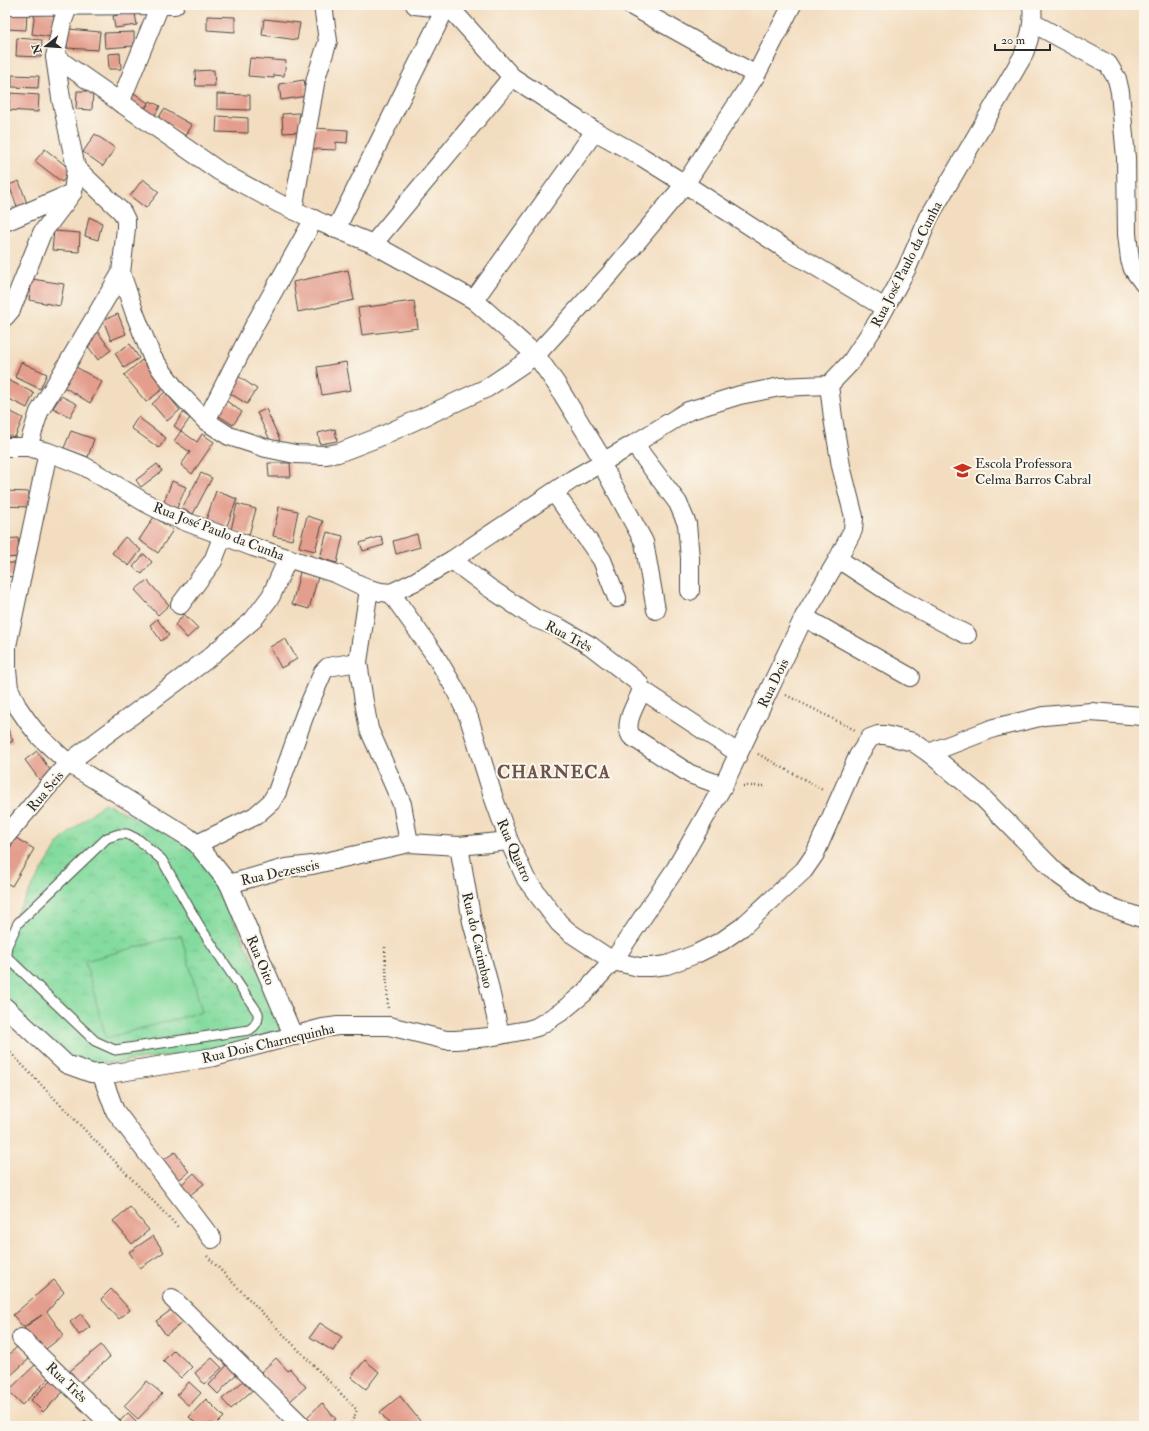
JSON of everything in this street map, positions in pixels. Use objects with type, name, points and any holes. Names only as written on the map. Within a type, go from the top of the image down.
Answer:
[{"type":"street","points":[[120,103],[160,5]]},
{"type":"street","points":[[5,6],[175,5]]},
{"type":"street","points":[[294,210],[316,78],[328,41],[323,5]]},
{"type":"street","points":[[415,5],[452,8],[512,77],[595,131],[642,157],[685,184],[790,252],[885,308]]},
{"type":"street","points":[[630,5],[756,76]]},
{"type":"street","points":[[76,168],[122,212],[126,220],[121,273],[134,314],[152,357],[176,390],[206,421],[229,436],[266,448],[295,454],[325,455],[338,453],[378,438],[487,388],[536,355],[610,274],[685,184],[756,76],[792,5]]},
{"type":"street","name":"Rua José Paulo da Cunha","points":[[829,385],[851,362],[878,321],[907,268],[929,217],[1023,56],[1032,30],[1032,5]]},
{"type":"street","points":[[5,317],[11,310],[42,233],[73,192],[76,168],[61,98],[55,57],[62,23],[69,6]]},
{"type":"street","points":[[336,229],[452,8]]},
{"type":"street","points":[[1033,23],[1108,64],[1117,79],[1120,92],[1126,158],[1127,240],[1133,269],[1144,284]]},
{"type":"street","points":[[55,57],[219,171],[294,210],[373,244],[474,300],[536,355],[557,385],[602,463],[644,542],[656,610]]},
{"type":"street","points":[[373,244],[512,77]]},
{"type":"street","points":[[474,300],[595,131]]},
{"type":"street","points":[[5,222],[73,192]]},
{"type":"street","points":[[206,421],[255,324],[314,219]]},
{"type":"street","points":[[28,448],[39,412],[121,273]]},
{"type":"street","points":[[391,592],[416,581],[452,560],[573,479],[688,411],[740,395],[780,387],[829,385]]},
{"type":"street","name":"Rua Dois","points":[[613,961],[676,868],[723,786],[804,617],[853,530],[854,523],[852,507],[847,494],[841,466],[829,385]]},
{"type":"street","points":[[634,444],[678,503],[687,524],[690,558],[690,591]]},
{"type":"street","name":"Rua José Paulo da Cunha","points":[[5,447],[28,448],[48,452],[84,466],[146,503],[172,516],[253,547],[337,574],[369,589],[381,592],[391,592]]},
{"type":"street","name":"Rua Dezesseis","points":[[48,452],[7,646],[6,670],[9,688],[24,717],[39,736],[68,764],[188,837],[197,844],[229,884],[286,868],[312,865],[409,843],[459,846],[509,841]]},
{"type":"street","points":[[554,492],[602,560],[617,598]]},
{"type":"street","points":[[180,606],[213,561],[223,535]]},
{"type":"street","name":"Rua Seis","points":[[5,837],[68,764],[206,660],[252,620],[271,596],[288,558]]},
{"type":"street","points":[[838,559],[898,598],[967,635]]},
{"type":"street","name":"Rua Três","points":[[452,560],[488,587],[536,619],[560,628],[591,646],[639,683],[641,689],[740,749]]},
{"type":"street","points":[[369,589],[358,662],[364,702],[369,728],[402,804],[409,843]]},
{"type":"street","name":"Rua Quatro","points":[[391,592],[435,655],[454,687],[469,718],[494,799],[509,841],[526,879],[558,923],[613,961]]},
{"type":"street","points":[[804,617],[910,677]]},
{"type":"street","points":[[197,844],[254,816],[271,802],[277,792],[305,714],[323,672],[328,667],[335,665],[358,662]]},
{"type":"street","points":[[641,689],[628,723],[629,733],[634,739],[690,774],[723,786]]},
{"type":"street","points":[[929,753],[994,728],[1044,716],[1091,712],[1142,716]]},
{"type":"street","points":[[613,961],[651,968],[667,965],[696,954],[722,941],[742,927],[804,870],[815,854],[858,756],[870,738],[878,735],[913,742],[929,753],[980,795],[1059,875],[1097,902],[1144,919]]},
{"type":"street","name":"Rua do Cacimbao","points":[[459,846],[472,922],[487,977],[500,1035]]},
{"type":"street","name":"Rua Oito","points":[[229,884],[290,1028],[295,1036]]},
{"type":"street","name":"Rua Dois Charnequinha","points":[[5,1007],[66,1064],[91,1073],[101,1074],[214,1057],[323,1028],[338,1026],[389,1026],[446,1040],[500,1035],[527,1030],[548,1021],[584,993],[613,961]]},
{"type":"street","points":[[101,1074],[113,1106],[119,1117],[212,1238]]},
{"type":"street","points":[[172,1298],[302,1426]]},
{"type":"street","name":"Rua Três","points":[[21,1338],[112,1426]]},
{"type":"lane","points":[[119,834],[127,834],[139,840],[162,860],[200,926],[258,1013],[259,1018],[257,1023],[249,1030],[115,1050],[95,1041],[7,959],[7,946],[18,923],[107,838],[119,834]]},
{"type":"path","points":[[771,688],[819,710],[870,738]]},
{"type":"path","points":[[740,749],[839,799]]},
{"type":"path","points":[[385,947],[389,1026]]},
{"type":"green space","points":[[104,803],[191,843],[205,864],[290,1032],[224,1049],[122,1062],[67,1064],[5,1005],[5,932],[60,841]]},
{"type":"green space","points":[[181,935],[202,1012],[106,1038],[85,961]]},
{"type":"building","points":[[35,11],[54,14],[51,37],[32,34]]},
{"type":"building","points":[[5,13],[27,13],[26,30],[5,29]]},
{"type":"building","points":[[135,13],[137,25],[115,28],[113,16]]},
{"type":"building","points":[[207,16],[235,17],[235,32],[207,30]]},
{"type":"building","points":[[264,19],[300,23],[297,40],[262,35]]},
{"type":"building","points":[[69,29],[100,32],[98,50],[67,48]]},
{"type":"building","points":[[134,32],[134,46],[105,48],[104,33]]},
{"type":"building","points":[[17,38],[42,40],[41,57],[16,56]]},
{"type":"building","points":[[120,53],[121,69],[109,69],[108,54]]},
{"type":"building","points":[[250,58],[286,61],[284,76],[274,75],[274,78],[248,76]]},
{"type":"building","points":[[214,70],[215,86],[196,86],[195,71]]},
{"type":"building","points":[[12,75],[39,76],[38,88],[12,87]]},
{"type":"building","points":[[304,80],[307,96],[281,100],[279,84]]},
{"type":"building","points":[[77,91],[93,91],[92,110],[76,109]]},
{"type":"building","points":[[10,93],[39,95],[38,112],[9,110]]},
{"type":"building","points":[[134,93],[148,103],[142,111],[128,101]]},
{"type":"building","points":[[217,94],[250,95],[250,110],[217,109]]},
{"type":"building","points":[[150,101],[160,106],[154,117],[144,111]]},
{"type":"building","points":[[164,109],[192,125],[186,136],[158,119]]},
{"type":"building","points":[[299,113],[300,132],[283,133],[282,114]]},
{"type":"building","points":[[217,116],[248,118],[248,133],[216,132]]},
{"type":"building","points":[[314,128],[348,130],[347,143],[336,142],[336,150],[313,149]]},
{"type":"building","points":[[95,134],[115,148],[103,166],[83,152]]},
{"type":"building","points":[[45,149],[71,170],[62,182],[35,161]]},
{"type":"building","points":[[143,179],[159,192],[146,208],[130,196]]},
{"type":"building","points":[[19,181],[29,209],[19,212],[9,185]]},
{"type":"building","points":[[89,217],[102,223],[98,240],[85,236]]},
{"type":"building","points":[[54,231],[80,233],[79,252],[52,250]]},
{"type":"building","points":[[348,270],[354,300],[298,312],[293,282]]},
{"type":"building","points":[[32,279],[64,284],[60,306],[29,300]]},
{"type":"building","points":[[414,301],[418,328],[362,335],[358,308]]},
{"type":"building","points":[[118,314],[126,334],[111,340],[103,320]]},
{"type":"building","points":[[97,331],[111,350],[98,360],[84,341]]},
{"type":"building","points":[[130,344],[139,358],[124,368],[115,353]]},
{"type":"building","points":[[142,360],[164,388],[146,402],[124,375]]},
{"type":"building","points":[[21,362],[47,374],[40,389],[15,377]]},
{"type":"building","points":[[346,362],[351,390],[322,395],[317,367]]},
{"type":"building","points":[[76,367],[102,382],[90,403],[64,387]]},
{"type":"building","points":[[238,376],[257,389],[247,404],[228,392]]},
{"type":"building","points":[[6,379],[34,393],[27,408],[5,397]]},
{"type":"building","points":[[165,392],[180,410],[167,421],[152,404]]},
{"type":"building","points":[[61,396],[77,404],[70,417],[53,408]]},
{"type":"building","points":[[225,400],[242,412],[233,425],[216,414]]},
{"type":"building","points":[[266,409],[280,440],[272,444],[257,413]]},
{"type":"building","points":[[9,411],[23,418],[15,437],[5,435],[5,420]]},
{"type":"building","points":[[183,413],[190,418],[181,431],[174,426]]},
{"type":"building","points":[[138,417],[166,438],[159,448],[131,428]]},
{"type":"building","points":[[335,429],[337,441],[320,444],[318,433]]},
{"type":"building","points":[[71,431],[94,439],[88,457],[64,448]]},
{"type":"building","points":[[181,431],[197,442],[202,434],[214,442],[192,474],[181,465],[190,452],[174,441]]},
{"type":"building","points":[[268,463],[290,463],[291,477],[269,477]]},
{"type":"building","points":[[157,464],[162,471],[141,487],[136,480]]},
{"type":"building","points":[[201,473],[212,478],[193,514],[182,508]]},
{"type":"building","points":[[172,481],[186,487],[176,510],[163,504]]},
{"type":"building","points":[[5,491],[29,492],[29,507],[5,506]]},
{"type":"building","points":[[216,491],[237,499],[225,531],[205,523]]},
{"type":"building","points":[[237,504],[256,509],[249,535],[231,530]]},
{"type":"building","points":[[279,507],[298,511],[292,540],[273,536]]},
{"type":"building","points":[[307,516],[323,521],[315,551],[299,547]]},
{"type":"building","points":[[154,517],[173,530],[158,553],[139,540]]},
{"type":"building","points":[[327,532],[343,536],[337,563],[320,558]]},
{"type":"building","points":[[417,534],[420,547],[396,554],[393,541]]},
{"type":"building","points":[[381,536],[384,545],[363,551],[360,543]]},
{"type":"building","points":[[125,537],[141,550],[129,566],[112,553]]},
{"type":"building","points":[[18,538],[20,557],[5,558],[5,539]]},
{"type":"building","points":[[144,554],[152,562],[142,574],[133,567]]},
{"type":"building","points":[[5,563],[15,563],[15,577],[5,576]]},
{"type":"building","points":[[300,572],[318,577],[309,609],[292,604]]},
{"type":"building","points":[[147,580],[169,605],[158,615],[135,590]]},
{"type":"building","points":[[5,595],[13,597],[5,621]]},
{"type":"building","points":[[184,614],[198,628],[187,638],[175,625]]},
{"type":"building","points":[[157,619],[169,635],[161,641],[150,625]]},
{"type":"building","points":[[285,638],[297,659],[281,668],[270,647]]},
{"type":"building","points":[[7,727],[13,741],[5,745],[5,728]]},
{"type":"building","points":[[37,751],[52,773],[41,782],[25,760]]},
{"type":"building","points":[[16,838],[34,849],[12,886],[5,882],[5,856]]},
{"type":"building","points":[[175,1152],[189,1172],[174,1183],[159,1163]]},
{"type":"building","points":[[194,1173],[204,1184],[190,1195],[181,1185]]},
{"type":"building","points":[[130,1207],[149,1230],[132,1244],[113,1221]]},
{"type":"building","points":[[153,1236],[164,1252],[140,1268],[129,1252]]},
{"type":"building","points":[[54,1280],[64,1292],[47,1312],[64,1335],[42,1352],[24,1328],[42,1315],[23,1327],[13,1315]]},
{"type":"building","points":[[111,1289],[130,1310],[119,1319],[101,1299]]},
{"type":"building","points":[[174,1308],[183,1322],[166,1335],[156,1321]]},
{"type":"building","points":[[81,1314],[90,1327],[79,1335],[70,1322]]},
{"type":"building","points":[[320,1323],[342,1337],[333,1351],[310,1337]]},
{"type":"building","points":[[101,1345],[110,1357],[80,1383],[70,1371]]},
{"type":"building","points":[[17,1347],[29,1359],[10,1376],[5,1371],[5,1358]]},
{"type":"building","points":[[174,1350],[192,1367],[181,1378],[163,1361]]},
{"type":"building","points":[[212,1358],[222,1368],[204,1384],[195,1373]]},
{"type":"building","points":[[276,1358],[288,1371],[290,1369],[306,1387],[289,1402],[261,1372]]},
{"type":"building","points":[[365,1360],[379,1372],[366,1389],[351,1377]]},
{"type":"building","points":[[229,1363],[238,1372],[218,1394],[209,1385]]},
{"type":"building","points":[[35,1365],[49,1378],[22,1405],[8,1391]]},
{"type":"building","points":[[53,1378],[65,1390],[43,1412],[31,1400]]},
{"type":"building","points":[[247,1378],[255,1388],[231,1409],[222,1399]]},
{"type":"building","points":[[147,1381],[162,1394],[138,1419],[124,1406]]},
{"type":"building","points":[[189,1382],[201,1393],[189,1406],[177,1395]]},
{"type":"building","points":[[400,1396],[424,1426],[391,1426],[380,1412]]},
{"type":"building","points":[[206,1399],[224,1417],[215,1426],[211,1423],[208,1426],[198,1426],[189,1417]]},
{"type":"building","points":[[322,1403],[336,1419],[328,1426],[311,1426],[305,1419]]},
{"type":"building","points":[[128,1413],[137,1422],[133,1426],[125,1426],[120,1421]]},
{"type":"building","points":[[85,1420],[90,1426],[78,1426]]},
{"type":"place","name":"Escola Professora Celma Barros Cabral","points":[[962,471]]},
{"type":"district","name":"CHARNECA","points":[[554,772]]}]
